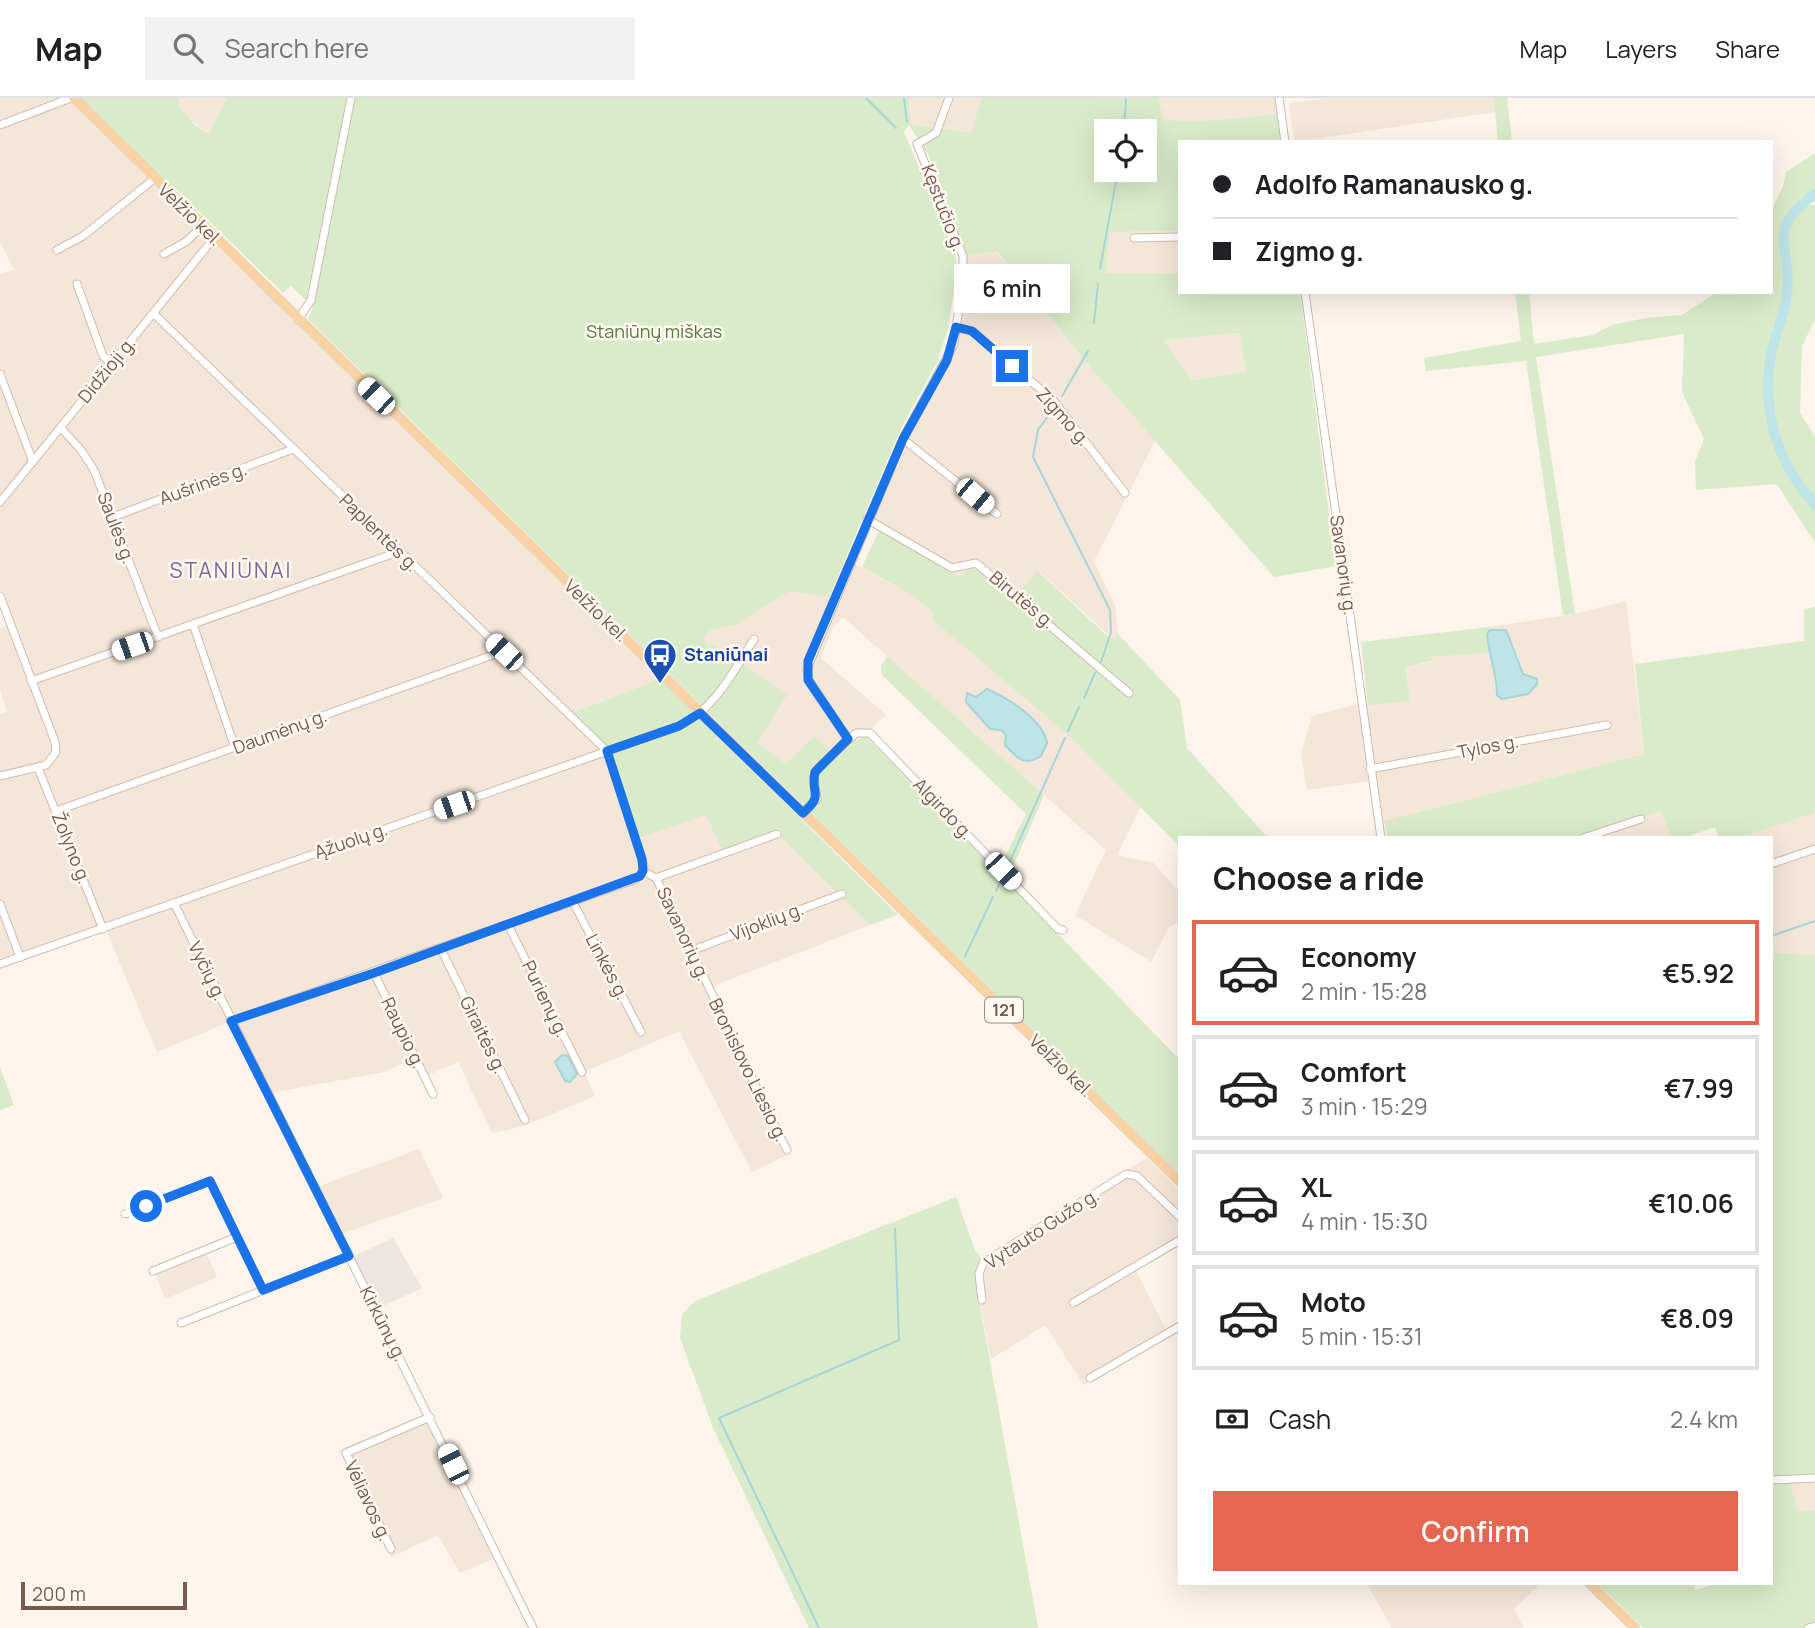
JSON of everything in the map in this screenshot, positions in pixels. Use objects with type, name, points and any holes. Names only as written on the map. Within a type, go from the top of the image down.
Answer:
[{"type":"main road","name":"Velžio kel.","points":[[72,98],[1178,1180]]},
{"type":"main road","points":[[1591,1585],[1635,1628]]},
{"type":"street","points":[[0,125],[72,98]]},
{"type":"street","points":[[298,320],[311,300],[351,98]]},
{"type":"street","name":"Kęstučio g.","points":[[848,739],[808,680],[807,669],[867,519],[903,439],[947,360],[956,327],[963,279],[963,256],[917,144],[936,133],[949,98]]},
{"type":"street","points":[[1279,98],[1285,140]]},
{"type":"street","points":[[57,250],[83,236],[154,179]]},
{"type":"street","points":[[164,254],[187,241],[202,226]]},
{"type":"street","points":[[1134,238],[1178,237]]},
{"type":"street","name":"Didžioji g.","points":[[0,502],[214,238]]},
{"type":"street","points":[[77,284],[103,356],[111,364]]},
{"type":"street","name":"Savanorių g.","points":[[1305,294],[1381,836]]},
{"type":"street","name":"Paplentės g.","points":[[153,313],[607,751]]},
{"type":"street","name":"Zigmo g.","points":[[956,327],[972,331],[1053,400],[1125,493]]},
{"type":"street","points":[[0,374],[33,462]]},
{"type":"street","name":"Saulės g.","points":[[61,428],[88,460],[113,517],[158,637]]},
{"type":"street","points":[[903,439],[996,514]]},
{"type":"street","name":"Aušrinės g.","points":[[113,517],[293,449]]},
{"type":"street","name":"Birutės g.","points":[[867,519],[952,568],[976,563],[1129,693]]},
{"type":"street","points":[[31,681],[398,552]]},
{"type":"street","points":[[0,596],[55,747],[52,761],[38,768],[0,776]]},
{"type":"street","points":[[193,624],[235,748]]},
{"type":"street","points":[[700,713],[714,700],[754,639]]},
{"type":"street","name":"Daumėnų g.","points":[[56,811],[504,652]]},
{"type":"street","name":"Ąžuolų g.","points":[[0,964],[679,726],[700,713]]},
{"type":"street","name":"Tylos g.","points":[[1370,769],[1607,725]]},
{"type":"street","name":"Algirdo g.","points":[[848,739],[861,731],[874,736],[1058,929],[1063,930]]},
{"type":"street","points":[[803,813],[817,799],[815,772],[848,739]]},
{"type":"street","points":[[607,751],[642,859],[643,871],[656,878],[777,834]]},
{"type":"street","name":"Žolyno g.","points":[[38,768],[103,929]]},
{"type":"street","points":[[1589,836],[1641,819]]},
{"type":"street","points":[[1773,863],[1815,849]]},
{"type":"street","name":"Vyčių g.","points":[[174,903],[231,1021],[634,880],[643,871]]},
{"type":"street","name":"Savanorių g.","points":[[656,878],[693,950],[709,990]]},
{"type":"street","name":"Vijoklių g.","points":[[693,950],[842,894]]},
{"type":"street","name":"Linkės g.","points":[[573,902],[641,1032]]},
{"type":"street","points":[[0,904],[20,957]]},
{"type":"street","name":"Purienų g.","points":[[508,925],[582,1072]]},
{"type":"street","name":"Giraitės g.","points":[[441,949],[525,1120]]},
{"type":"street","name":"Raupio g.","points":[[374,973],[433,1094]]},
{"type":"street","name":"Bronislovo Liesio g.","points":[[709,990],[787,1150]]},
{"type":"street","name":"Kirkūnų g.","points":[[231,1021],[533,1628]]},
{"type":"street","name":"Vytauto Gužo g.","points":[[982,1300],[979,1274],[983,1263],[1130,1173],[1173,1210]]},
{"type":"street","points":[[125,1214],[210,1181],[263,1290]]},
{"type":"street","points":[[1178,1206],[1173,1210],[1178,1215]]},
{"type":"street","points":[[153,1271],[237,1237]]},
{"type":"street","points":[[1073,1303],[1178,1241]]},
{"type":"street","points":[[181,1323],[349,1256]]},
{"type":"street","points":[[1090,1378],[1178,1327]]},
{"type":"street","name":"Vėliavos g.","points":[[391,1549],[346,1453],[430,1417]]},
{"type":"street","points":[[1773,1480],[1815,1478]]},
{"type":"street","points":[[1808,1628],[1815,1626]]},
{"type":"shaded area","points":[[0,98],[69,98],[660,679],[572,713],[706,815],[723,850],[775,831],[870,925],[711,987],[723,1018],[791,1153],[752,1172],[679,1031],[584,1072],[595,1096],[523,1126],[492,1133],[458,1062],[422,1078],[411,1059],[384,1072],[270,1093],[231,1021],[157,1052],[106,930],[0,966],[0,714],[7,711],[0,690],[0,628],[8,625],[0,602],[0,274],[14,270],[0,241]]},
{"type":"shaded area","points":[[180,98],[226,98],[209,134],[181,112],[178,106]]},
{"type":"shaded area","points":[[908,98],[982,98],[972,133],[909,124]]},
{"type":"shaded area","points":[[1159,98],[1275,98],[1278,114],[1194,122],[1161,119]]},
{"type":"shaded area","points":[[1330,98],[1494,98],[1495,112],[1294,140],[1289,103]]},
{"type":"shaded area","points":[[1178,231],[1178,274],[1106,274],[1110,232]]},
{"type":"shaded area","points":[[996,251],[1086,362],[1155,441],[1094,561],[1115,605],[1118,634],[1114,640],[1039,571],[1013,599],[973,566],[960,577],[871,523],[913,430],[953,355],[967,275],[967,255]]},
{"type":"shaded area","points":[[1241,333],[1246,372],[1192,380],[1162,340]]},
{"type":"shaded area","points":[[846,559],[908,593],[936,615],[933,619],[1069,736],[1141,806],[1117,855],[1154,863],[1178,891],[1178,922],[1169,927],[1151,962],[1075,915],[1106,850],[843,617],[832,629],[821,658],[886,715],[836,758],[786,764],[758,743],[787,695],[717,646],[706,644],[704,636],[709,631],[735,625],[790,591],[829,597]]},
{"type":"shaded area","points":[[1626,601],[1644,754],[1384,821],[1376,780],[1307,790],[1301,753],[1312,716],[1358,704],[1410,700],[1404,667],[1432,662],[1432,657],[1489,653],[1490,627],[1575,614]]},
{"type":"shaded area","points":[[1661,811],[1671,836],[1585,836]]},
{"type":"shaded area","points":[[1815,813],[1815,955],[1774,953],[1773,962],[1773,836],[1744,836]]},
{"type":"shaded area","points":[[419,1149],[443,1198],[341,1234],[317,1187]]},
{"type":"shaded area","points":[[1147,1158],[1178,1189],[1178,1244],[1136,1271],[1169,1335],[1084,1385],[1045,1325],[991,1359],[975,1278],[982,1258]]},
{"type":"shaded area","points":[[393,1238],[422,1288],[376,1309],[350,1258]]},
{"type":"shaded area","points":[[204,1248],[217,1277],[165,1299],[153,1268]]},
{"type":"shaded area","points":[[425,1414],[495,1558],[460,1573],[438,1535],[391,1557],[339,1450]]},
{"type":"shaded area","points":[[1815,1474],[1815,1510],[1797,1511],[1789,1476]]},
{"type":"shaded area","points":[[1368,1585],[1539,1585],[1514,1609],[1524,1628],[1392,1628]]},
{"type":"green space","name":"Staniūnų miškas","points":[[74,98],[180,98],[178,106],[195,125],[209,134],[226,98],[908,98],[910,124],[971,133],[982,98],[1159,98],[1162,119],[1194,122],[1278,114],[1281,140],[1178,140],[1178,231],[1110,232],[1106,273],[1178,274],[1178,294],[1300,294],[1336,566],[1274,577],[1086,362],[997,251],[967,255],[929,156],[909,125],[904,132],[955,253],[957,269],[948,329],[937,362],[902,426],[829,597],[790,591],[735,625],[709,631],[704,637],[706,644],[717,646],[787,695],[758,743],[786,764],[814,736],[836,758],[853,742],[866,736],[1178,1058],[1178,1173],[308,319],[313,307],[291,286],[283,293],[176,189],[159,184]],"holes":[[[1240,333],[1246,372],[1192,380],[1163,340]]]},
{"type":"green space","points":[[1494,98],[1507,98],[1512,140],[1498,140]]},
{"type":"green space","points":[[1815,153],[1815,188],[1798,206],[1815,205],[1815,319],[1802,346],[1800,413],[1815,437],[1815,543],[1777,484],[1696,490],[1695,462],[1704,439],[1682,392],[1684,334],[1536,357],[1575,614],[1563,615],[1526,361],[1426,371],[1424,358],[1521,341],[1515,294],[1529,294],[1534,344],[1593,335],[1612,325],[1646,318],[1682,315],[1714,294],[1773,294],[1773,207],[1786,172]]},
{"type":"green space","points":[[880,528],[960,577],[973,566],[1012,599],[1038,571],[1106,635],[1114,640],[1118,634],[1180,700],[1187,748],[1266,836],[1178,836],[1178,845],[1069,736],[932,619],[935,614],[908,593],[862,567]]},
{"type":"green space","points":[[1815,607],[1815,813],[1744,836],[1718,836],[1715,827],[1689,836],[1671,836],[1661,811],[1585,836],[1387,836],[1384,821],[1644,754],[1635,664],[1804,641],[1804,609]]},
{"type":"green space","points":[[1490,627],[1490,653],[1432,657],[1432,661],[1405,667],[1410,701],[1368,705],[1361,642]]},
{"type":"green space","points":[[887,656],[1044,795],[1010,874],[1001,865],[1026,814],[882,675],[881,666]]},
{"type":"green space","points":[[660,679],[898,915],[870,925],[775,831],[722,850],[706,815],[639,838],[608,747],[572,713]]},
{"type":"green space","points":[[1774,953],[1815,955],[1815,1474],[1789,1477],[1797,1511],[1815,1510],[1815,1628],[1643,1628],[1599,1585],[1693,1585],[1695,1590],[1712,1585],[1773,1585]]},
{"type":"green space","points":[[0,1067],[14,1105],[0,1110]]},
{"type":"green space","points":[[956,1197],[975,1250],[982,1258],[975,1278],[1038,1628],[809,1628],[714,1430],[680,1338],[682,1314],[695,1301]]},
{"type":"water","points":[[1490,630],[1506,630],[1523,674],[1537,679],[1537,684],[1528,694],[1502,699],[1497,695],[1487,634]]},
{"type":"water","points":[[987,689],[1014,704],[1039,726],[1047,743],[1041,756],[1030,761],[1021,760],[1005,745],[1006,735],[1001,730],[990,729],[966,702],[967,693],[976,697]]},
{"type":"water","points":[[562,1055],[568,1056],[577,1074],[570,1082],[565,1081],[555,1062]]},
{"type":"waterway","points":[[866,98],[896,128]]},
{"type":"waterway","points":[[904,98],[907,122]]},
{"type":"waterway","points":[[1125,119],[1126,98]]},
{"type":"waterway","points":[[1100,269],[1116,182]]},
{"type":"waterway","points":[[1815,194],[1799,207],[1785,229],[1787,294],[1772,352],[1768,381],[1771,420],[1776,438],[1792,473],[1815,505]]},
{"type":"waterway","points":[[1094,323],[1098,284]]},
{"type":"waterway","points":[[1062,396],[1088,351]]},
{"type":"waterway","points":[[1054,408],[1038,430],[1033,457],[1110,610],[1111,632],[1101,662]]},
{"type":"waterway","points":[[1084,698],[1095,673]]},
{"type":"waterway","points":[[1068,731],[1079,707]]},
{"type":"waterway","points":[[1007,868],[1065,738]]},
{"type":"waterway","points":[[996,891],[1003,876]]},
{"type":"waterway","points":[[965,956],[993,897]]},
{"type":"waterway","points":[[1773,935],[1815,921]]},
{"type":"waterway","points":[[819,1628],[719,1418],[899,1340],[895,1229]]},
{"type":"place","name":"Staniūnai","points":[[660,685]]},
{"type":"district","name":"STANIŪNAI","points":[[231,571]]},
{"type":"route","points":[[146,1206],[210,1181],[263,1290],[349,1256],[231,1021],[634,880],[643,871],[642,859],[607,751],[679,726],[700,713],[803,813],[817,799],[815,772],[848,739],[808,680],[808,661],[903,439],[947,360],[954,344],[956,327],[972,331],[1012,366]]}]
